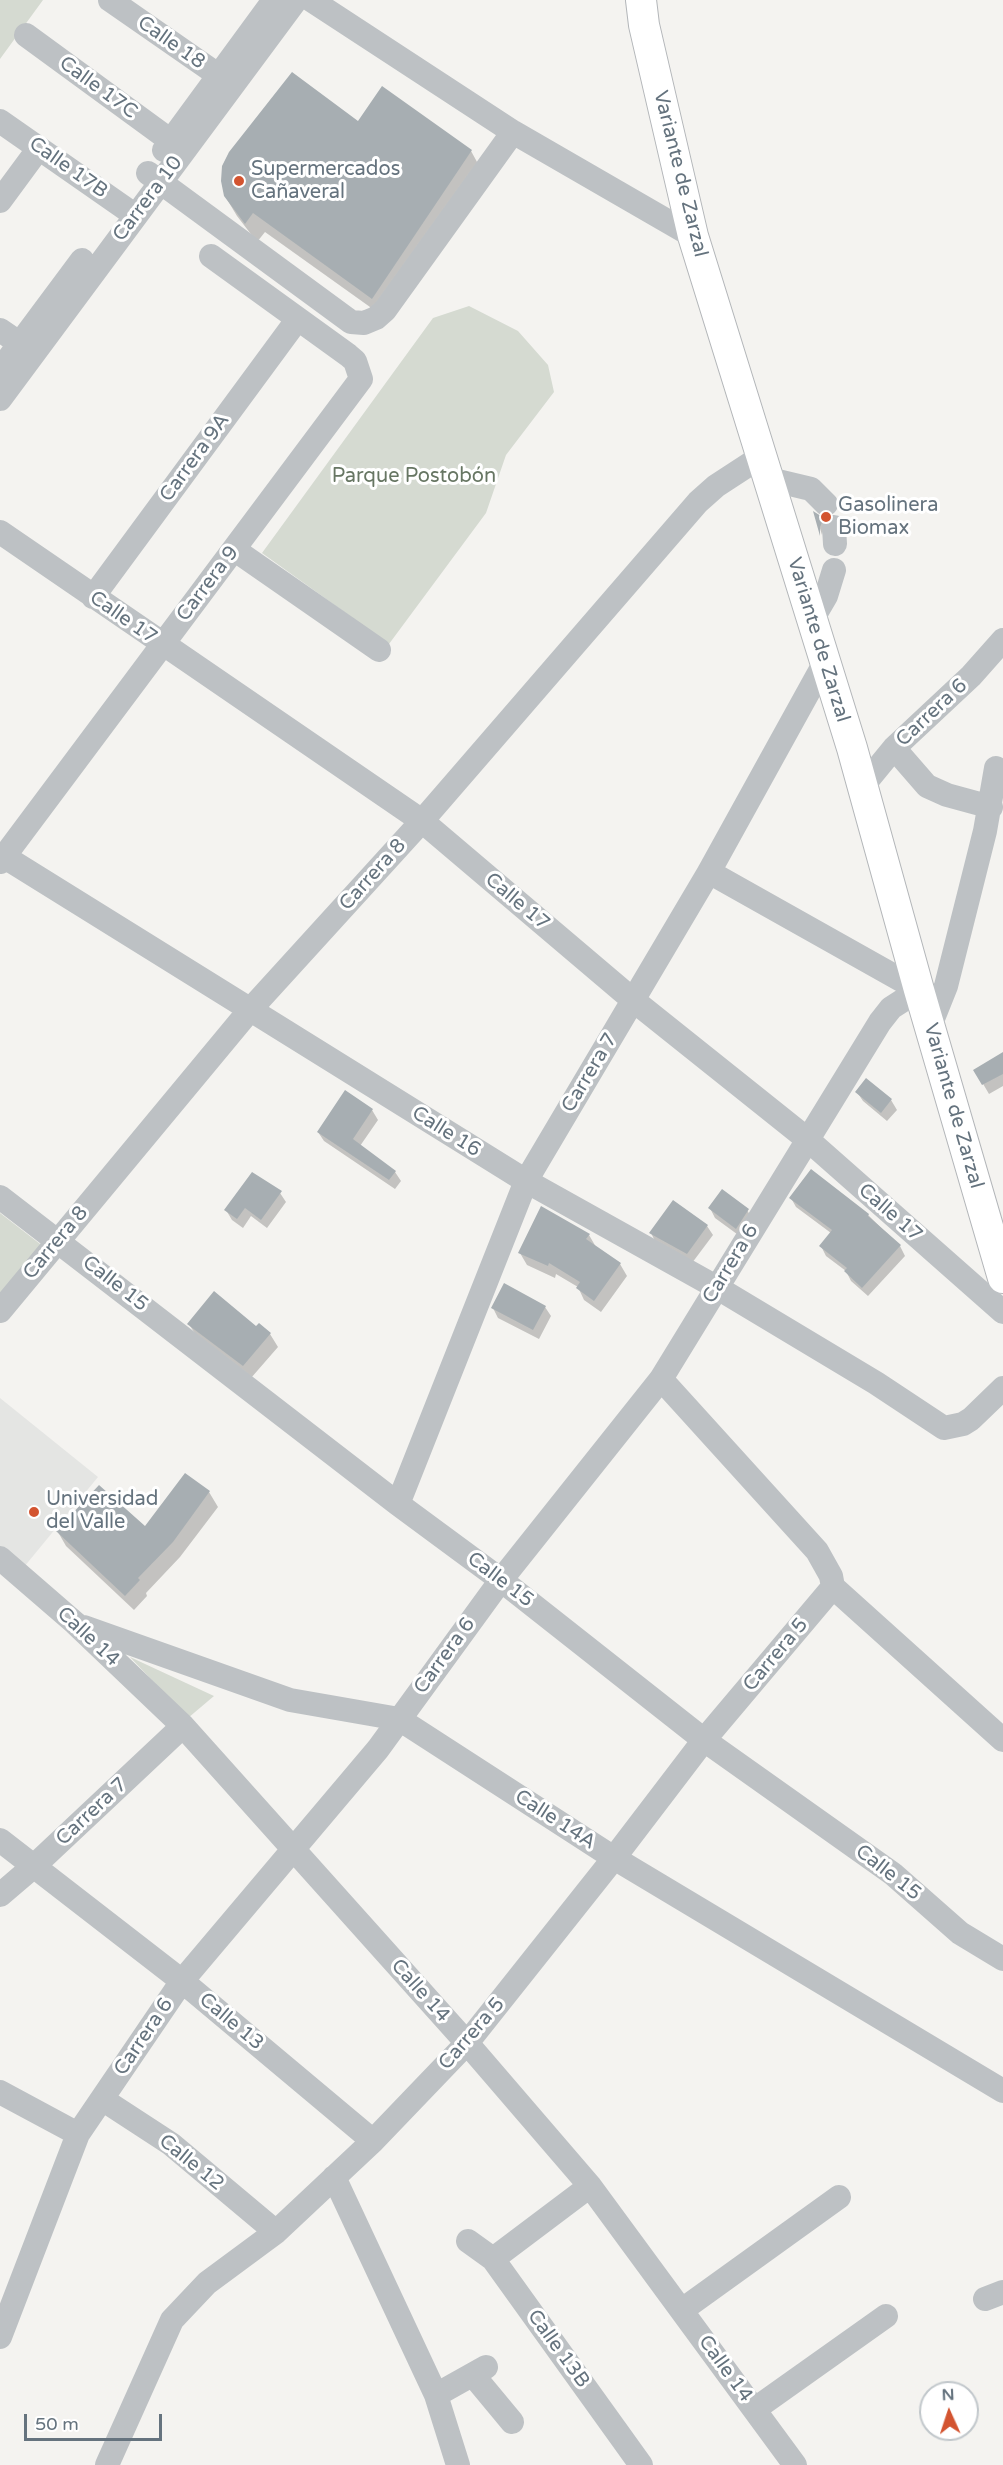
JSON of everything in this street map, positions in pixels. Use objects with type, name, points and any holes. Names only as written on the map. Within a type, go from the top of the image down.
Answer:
[{"type":"main road","name":"Variante de Zarzal","points":[[641,0],[644,25],[693,236],[825,662],[1003,1278]]},
{"type":"street","name":"Calle 18","points":[[110,0],[225,80]]},
{"type":"street","name":"Carrera 10","points":[[0,399],[225,80],[274,0]]},
{"type":"street","name":"Carrera 10","points":[[154,178],[171,141],[296,0]]},
{"type":"street","points":[[311,0],[513,132],[693,236]]},
{"type":"street","name":"Calle 17C","points":[[26,35],[171,141]]},
{"type":"street","name":"Calle 17B","points":[[0,121],[130,212]]},
{"type":"street","points":[[154,178],[351,322],[364,323],[376,318],[385,310],[513,132]]},
{"type":"street","points":[[0,201],[39,148]]},
{"type":"street","name":"Carrera 10","points":[[0,370],[9,337],[130,212]]},
{"type":"street","points":[[211,256],[297,320]]},
{"type":"street","name":"Carrera 9","points":[[1,858],[235,550],[361,379],[355,361],[297,320]]},
{"type":"street","name":"Carrera 9A","points":[[93,597],[297,320]]},
{"type":"street","points":[[766,467],[811,489],[826,504]]},
{"type":"street","name":"Carrera 8","points":[[0,1311],[249,1011],[422,821],[698,502],[716,486],[766,467]]},
{"type":"street","name":"Calle 17","points":[[0,532],[422,821],[633,1000],[807,1139],[1003,1312]]},
{"type":"street","points":[[235,550],[379,650]]},
{"type":"street","points":[[812,621],[826,596],[834,570]]},
{"type":"street","name":"Carrera 6","points":[[862,787],[894,748],[971,676],[1003,640]]},
{"type":"street","name":"Carrera 7","points":[[398,1504],[526,1181],[709,872],[825,662]]},
{"type":"street","points":[[894,748],[927,786],[947,795],[991,807]]},
{"type":"street","points":[[930,1026],[946,986],[991,807],[996,768]]},
{"type":"street","name":"Calle 16","points":[[1,858],[526,1181],[716,1287],[944,1428],[963,1424],[971,1419],[1003,1388]]},
{"type":"street","points":[[709,872],[919,990]]},
{"type":"street","name":"Carrera 6","points":[[0,2337],[78,2134],[182,1981],[378,1749],[501,1580],[661,1379],[880,1022],[891,1008],[919,990]]},
{"type":"street","name":"Calle 15","points":[[0,1197],[398,1504],[501,1580],[704,1740],[893,1874],[960,1933],[1003,1959]]},
{"type":"street","points":[[661,1379],[817,1551],[831,1576],[833,1587],[1003,1740]]},
{"type":"street","name":"Calle 14","points":[[0,1558],[75,1623],[183,1726],[467,2043],[590,2186],[795,2465]]},
{"type":"street","name":"Carrera 5","points":[[107,2465],[171,2320],[207,2283],[276,2232],[373,2141],[467,2043],[614,1858],[704,1740],[833,1587]]},
{"type":"street","name":"Calle 14A","points":[[75,1623],[216,1672],[248,1687],[290,1700],[399,1719],[614,1858],[1003,2091]]},
{"type":"street","name":"Carrera 7","points":[[0,1895],[183,1726]]},
{"type":"street","name":"Calle 13","points":[[0,1840],[182,1981],[373,2141]]},
{"type":"street","points":[[0,2092],[78,2134]]},
{"type":"street","name":"Calle 12","points":[[102,2099],[171,2144],[276,2232]]},
{"type":"street","points":[[334,2177],[436,2396],[458,2465]]},
{"type":"street","points":[[493,2259],[590,2186]]},
{"type":"street","points":[[682,2310],[839,2197]]},
{"type":"street","name":"Calle 13B","points":[[468,2241],[493,2259],[641,2465]]},
{"type":"street","points":[[755,2409],[886,2316]]},
{"type":"street","points":[[436,2396],[480,2370],[512,2422]]},
{"type":"shaded area","name":"Universidad del Valle","points":[[0,1398],[98,1477],[24,1567],[0,1547]]},
{"type":"green space","points":[[0,0],[43,0],[0,59]]},
{"type":"green space","name":"Parque Postobón","points":[[469,306],[518,331],[548,365],[554,392],[506,455],[486,513],[389,644],[262,553],[433,318]]},
{"type":"green space","points":[[0,1213],[44,1247],[0,1296]]},
{"type":"green space","points":[[130,1657],[214,1696],[188,1718]]},
{"type":"building","points":[[292,72],[358,121],[382,86],[472,150],[372,299],[253,213],[245,224],[224,196],[221,181],[222,166],[229,152]]},
{"type":"building","points":[[813,511],[824,518],[820,527],[820,536]]},
{"type":"building","points":[[1003,1052],[1003,1074],[982,1085],[973,1070]]},
{"type":"building","points":[[866,1078],[892,1099],[881,1113],[855,1092]]},
{"type":"building","points":[[345,1090],[373,1109],[353,1139],[396,1171],[389,1180],[317,1132]]},
{"type":"building","points":[[811,1169],[869,1214],[868,1216],[901,1245],[862,1288],[844,1271],[847,1268],[819,1246],[832,1230],[789,1198]]},
{"type":"building","points":[[252,1172],[282,1191],[261,1220],[245,1208],[237,1219],[224,1210]]},
{"type":"building","points":[[722,1189],[749,1209],[736,1229],[708,1208]]},
{"type":"building","points":[[673,1200],[708,1225],[687,1254],[649,1233]]},
{"type":"building","points":[[541,1206],[590,1234],[586,1239],[621,1263],[594,1301],[576,1288],[580,1282],[549,1263],[548,1266],[518,1253]]},
{"type":"building","points":[[504,1283],[546,1306],[533,1330],[491,1308]]},
{"type":"building","points":[[214,1291],[256,1326],[259,1323],[271,1333],[243,1366],[187,1324]]},
{"type":"building","points":[[185,1473],[210,1491],[173,1542],[138,1578],[140,1580],[125,1596],[56,1531],[99,1485],[145,1526]]},
{"type":"place","name":"Supermercados Cañaveral","points":[[239,181]]},
{"type":"place","name":"Gasolinera Biomax","points":[[826,517]]},
{"type":"place","name":"Universidad del Valle","points":[[34,1512]]}]
